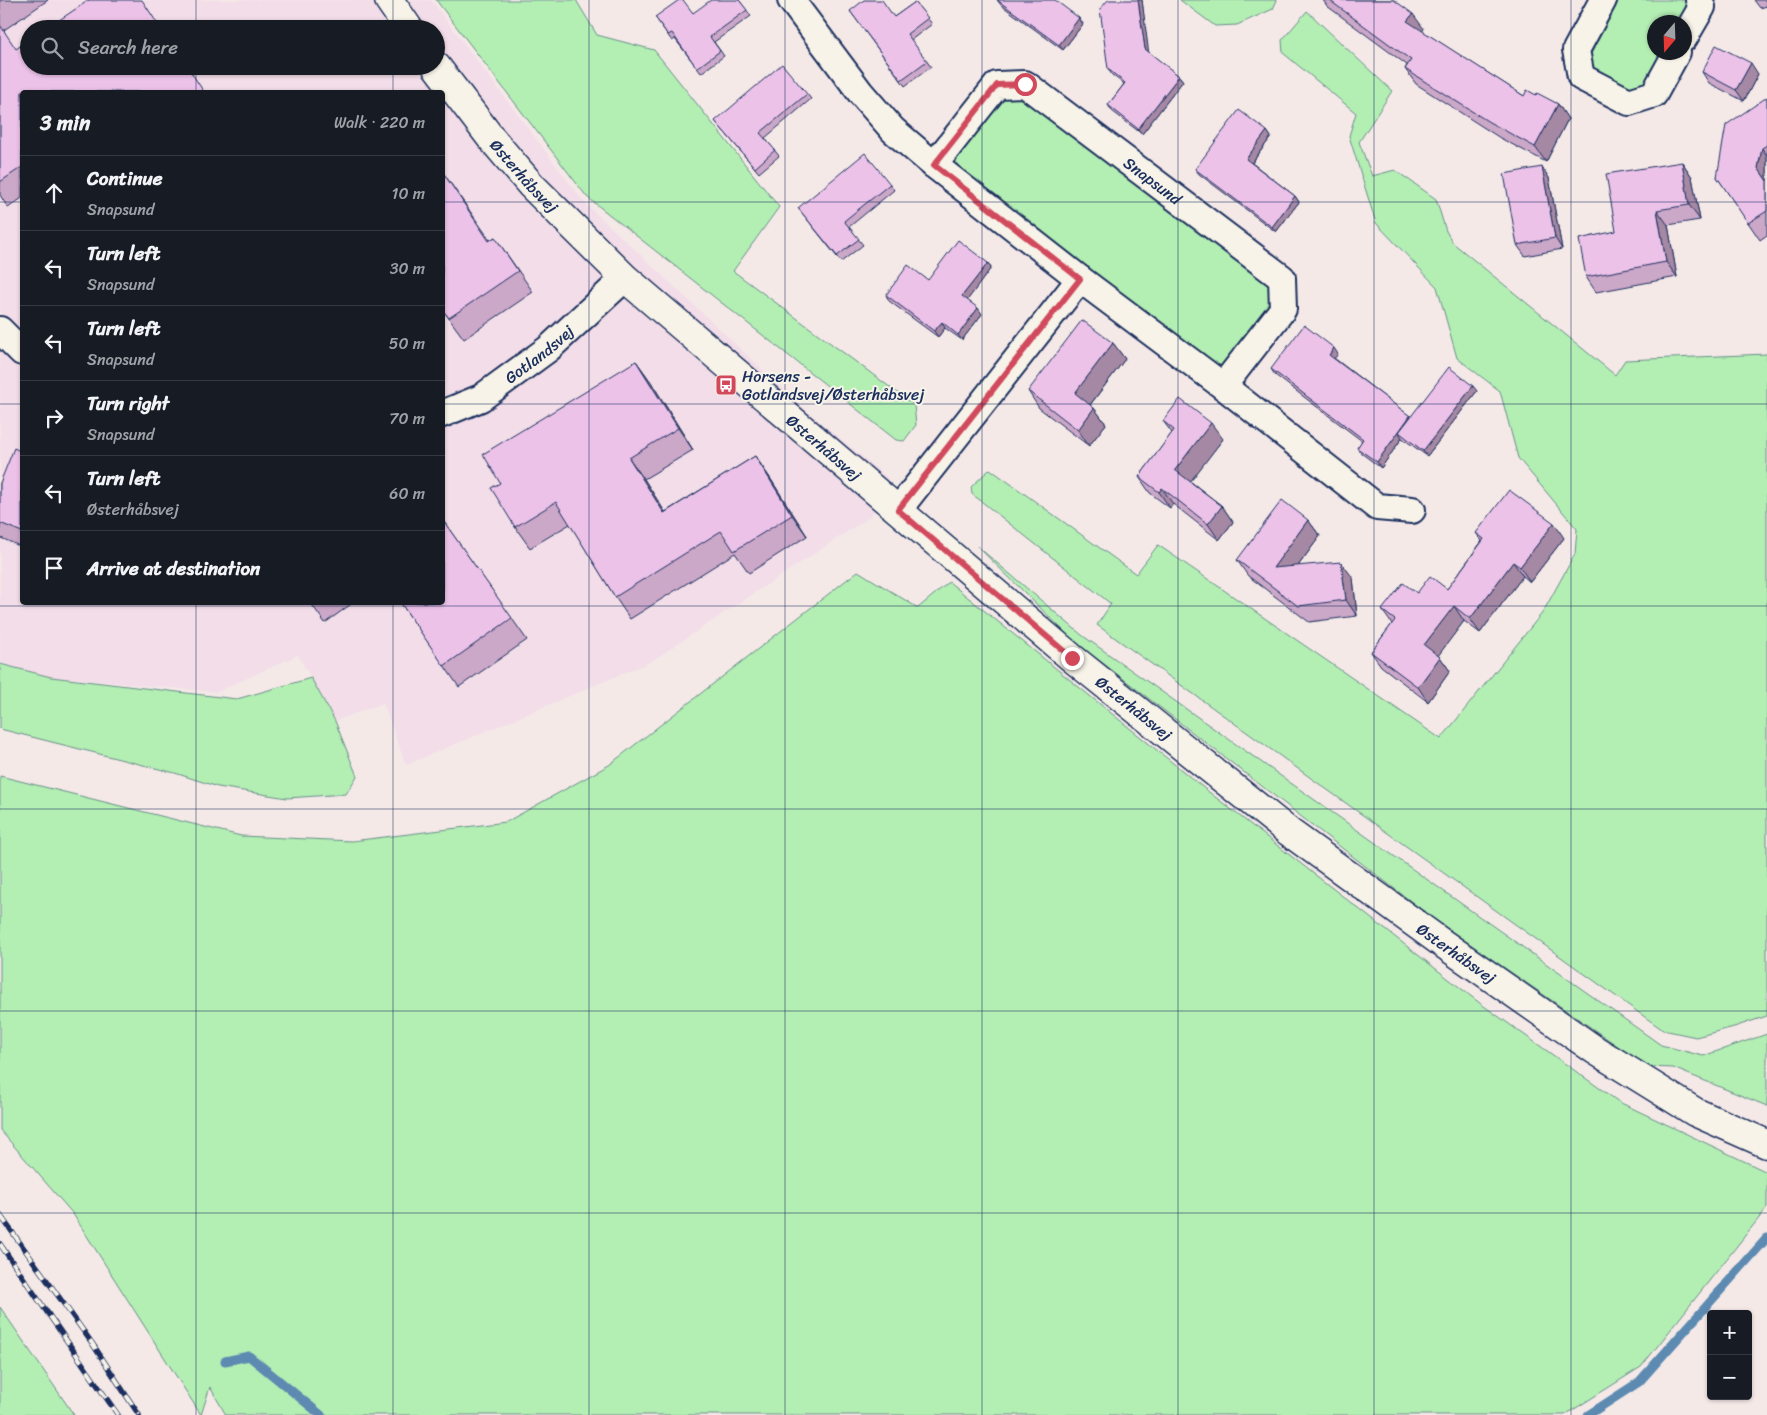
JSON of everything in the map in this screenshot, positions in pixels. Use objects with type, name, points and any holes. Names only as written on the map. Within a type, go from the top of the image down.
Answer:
[{"type":"street","points":[[389,0],[403,20]]},
{"type":"street","points":[[791,0],[860,92],[894,130],[934,165],[1080,279],[1223,386],[1377,507],[1412,510]]},
{"type":"street","points":[[1603,0],[1576,50],[1581,77],[1629,102],[1654,94],[1673,60]]},
{"type":"street","points":[[1692,24],[1702,7],[1699,0]]},
{"type":"street","name":"Østerhåbsvej","points":[[443,75],[491,138],[531,185],[625,278],[1007,604],[1282,825],[1442,943],[1645,1083],[1695,1112],[1767,1144]]},
{"type":"street","name":"Snapsund","points":[[934,165],[997,85],[1025,84],[1166,189],[1282,278],[1283,309],[1223,386]]},
{"type":"street","name":"Gotlandsvej","points":[[445,413],[481,398],[548,349],[625,278]]},
{"type":"street","points":[[898,510],[1080,279]]},
{"type":"street","points":[[0,330],[20,350]]},
{"type":"shaded area","points":[[0,0],[431,0],[584,202],[808,412],[888,478],[871,516],[650,662],[406,765],[383,703],[335,721],[298,655],[217,692],[51,677],[0,664]]},
{"type":"green space","points":[[436,0],[576,0],[597,35],[654,50],[779,207],[733,271],[914,405],[916,425],[904,441],[896,440],[587,197]]},
{"type":"green space","points":[[1180,0],[1277,0],[1273,9],[1237,25],[1215,26]]},
{"type":"green space","points":[[1619,0],[1686,0],[1688,7],[1684,15],[1647,15],[1647,60],[1660,60],[1645,87],[1631,89],[1592,68],[1590,56]]},
{"type":"green space","points":[[1307,11],[1392,91],[1359,142],[1372,176],[1395,170],[1436,199],[1446,231],[1453,243],[1615,375],[1625,360],[1767,354],[1767,1016],[1696,1037],[1663,1030],[1097,625],[1111,604],[972,494],[971,487],[990,469],[1136,574],[1158,545],[1441,739],[1543,612],[1575,554],[1577,529],[1518,458],[1500,391],[1457,358],[1437,287],[1376,223],[1349,136],[1356,113],[1283,53],[1282,40]]},
{"type":"green space","points":[[1019,90],[1276,288],[1277,303],[1230,366],[1213,368],[960,173],[955,157],[1006,92]]},
{"type":"green space","points":[[977,546],[1083,636],[1661,1045],[1703,1056],[1767,1034],[1767,1106],[1673,1068],[1648,1067],[1431,917],[1073,640]]},
{"type":"green space","points":[[858,571],[918,608],[949,582],[1205,789],[1481,1004],[1619,1102],[1767,1172],[1767,1208],[1641,1367],[1565,1415],[226,1415],[210,1387],[201,1415],[73,1214],[0,1130],[0,776],[241,836],[352,841],[506,822],[609,765]]},
{"type":"green space","points":[[0,664],[51,677],[237,699],[311,678],[335,721],[357,776],[346,794],[287,798],[218,787],[175,773],[0,729]]},
{"type":"green space","points":[[0,1307],[74,1415],[0,1415]]},
{"type":"building","points":[[89,0],[142,0],[155,20],[59,20]]},
{"type":"building","points":[[679,0],[683,0],[693,13],[711,0],[739,0],[747,10],[710,37],[720,51],[697,68],[672,33],[668,35],[655,17]]},
{"type":"building","points":[[864,0],[882,0],[894,17],[915,2],[928,18],[907,34],[927,61],[901,80],[850,11]]},
{"type":"building","points":[[997,0],[1055,0],[1079,18],[1059,45]]},
{"type":"building","points":[[1108,0],[1138,0],[1145,49],[1179,76],[1138,129],[1108,105],[1125,83],[1108,69],[1100,9]]},
{"type":"building","points":[[1329,0],[1394,0],[1413,14],[1407,21],[1524,96],[1527,90],[1558,104],[1535,147],[1489,122],[1405,69],[1411,60]]},
{"type":"building","points":[[0,25],[16,49],[20,46],[20,75],[193,75],[203,90],[20,90],[20,168],[0,182]]},
{"type":"building","points":[[1716,45],[1751,63],[1736,90],[1702,72]]},
{"type":"building","points":[[782,64],[807,94],[760,133],[775,150],[755,168],[715,121]]},
{"type":"building","points":[[1767,97],[1767,145],[1762,148],[1758,168],[1767,181],[1767,211],[1748,223],[1717,177],[1726,125]]},
{"type":"building","points":[[1239,110],[1267,131],[1246,159],[1295,196],[1272,227],[1195,169]]},
{"type":"building","points":[[865,153],[890,184],[844,221],[859,239],[837,256],[798,208]]},
{"type":"building","points":[[1682,162],[1689,205],[1657,210],[1666,262],[1586,277],[1579,239],[1616,231],[1606,174]]},
{"type":"building","points":[[1542,167],[1555,238],[1517,245],[1504,174]]},
{"type":"building","points":[[445,175],[489,241],[495,237],[518,271],[449,318],[445,313]]},
{"type":"building","points":[[958,240],[988,263],[962,296],[978,308],[958,335],[942,322],[934,331],[886,295],[908,265],[928,280]]},
{"type":"building","points":[[1082,320],[1113,343],[1075,393],[1094,408],[1078,430],[1028,391]]},
{"type":"building","points":[[1304,325],[1334,348],[1329,355],[1410,416],[1377,462],[1357,448],[1363,439],[1271,369]]},
{"type":"building","points":[[636,361],[678,428],[629,458],[664,513],[755,456],[792,515],[734,551],[721,531],[615,597],[556,502],[515,527],[491,488],[500,483],[483,454]]},
{"type":"building","points":[[1449,367],[1473,386],[1423,451],[1399,432]]},
{"type":"building","points":[[1180,399],[1211,423],[1175,470],[1222,506],[1208,524],[1162,488],[1159,492],[1139,477],[1174,430],[1163,421]]},
{"type":"building","points":[[14,448],[20,451],[20,531],[0,523],[0,483]]},
{"type":"building","points":[[1509,490],[1554,523],[1520,567],[1513,562],[1470,619],[1454,606],[1424,645],[1440,657],[1418,687],[1371,652],[1395,620],[1382,610],[1403,583],[1417,593],[1430,576],[1447,589],[1484,539],[1476,533]]},
{"type":"building","points":[[1282,500],[1308,520],[1273,568],[1341,562],[1346,600],[1298,606],[1237,560]]},
{"type":"building","points":[[445,523],[512,618],[444,666],[402,605],[445,605]]},
{"type":"waterway","points":[[1588,1415],[1639,1382],[1767,1238]]},
{"type":"waterway","points":[[225,1361],[249,1356],[321,1415]]},
{"type":"railway","points":[[0,1215],[92,1343],[139,1415]]},
{"type":"railway","points":[[0,1244],[118,1415]]},
{"type":"place","name":"Horsens - Gotlandsvej/Østerhåbsvej","points":[[726,385]]},
{"type":"route","points":[[1025,84],[997,85],[934,165],[1080,279],[898,510],[1072,658]]}]
